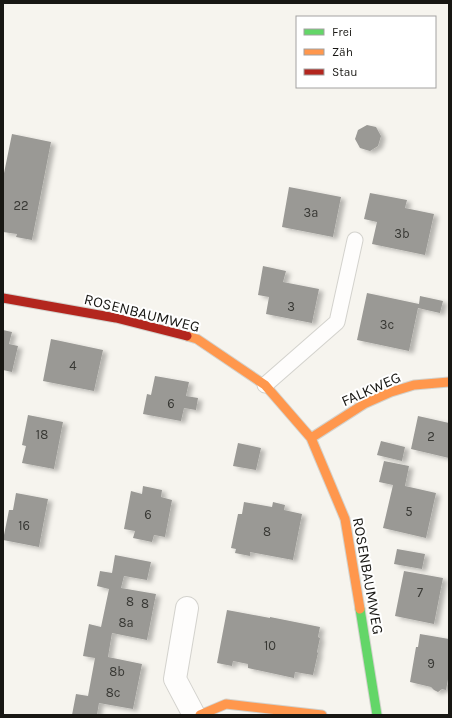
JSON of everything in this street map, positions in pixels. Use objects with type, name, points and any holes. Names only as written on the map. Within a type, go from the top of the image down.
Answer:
[{"type":"street","name":"ROSENBAUMWEG","points":[[3,298],[116,318],[197,339],[266,384],[311,438],[345,519],[377,715]]},
{"type":"street","name":"FALKWEG","points":[[311,438],[364,404],[391,392],[414,385],[449,382]]},
{"type":"street","points":[[187,608],[175,679],[194,715]]},
{"type":"street","points":[[200,715],[226,704],[322,715]]},
{"type":"lane","points":[[266,384],[337,322],[355,240]]},
{"type":"building","points":[[367,125],[376,127],[381,136],[378,146],[370,151],[360,148],[355,139],[358,130]]},
{"type":"building","points":[[12,134],[51,142],[32,240],[16,237],[17,234],[3,232],[3,178]]},
{"type":"building","points":[[289,187],[341,197],[333,237],[282,227]]},
{"type":"building","points":[[370,193],[407,200],[405,208],[434,214],[425,255],[372,244],[377,222],[364,219]]},
{"type":"building","points":[[263,266],[286,271],[283,282],[319,289],[312,323],[266,314],[269,297],[258,295]]},
{"type":"building","points":[[367,293],[419,304],[420,296],[443,301],[440,313],[418,308],[409,351],[357,340]]},
{"type":"building","points":[[3,330],[12,332],[9,344],[18,346],[12,372],[3,370]]},
{"type":"building","points":[[51,339],[103,350],[94,391],[43,381]]},
{"type":"building","points":[[155,376],[189,382],[186,396],[198,398],[196,410],[184,408],[181,421],[143,414],[147,394],[151,395]]},
{"type":"building","points":[[28,415],[63,422],[54,469],[22,463],[26,446],[22,445]]},
{"type":"building","points":[[418,416],[449,423],[449,458],[411,449]]},
{"type":"building","points":[[381,441],[405,447],[402,461],[377,455]]},
{"type":"building","points":[[238,443],[261,448],[256,470],[233,466]]},
{"type":"building","points":[[384,461],[409,466],[405,486],[436,493],[426,538],[383,528],[393,485],[379,482]]},
{"type":"building","points":[[143,486],[162,490],[161,497],[172,500],[165,537],[154,535],[152,542],[133,538],[135,531],[124,529],[131,491],[142,494]]},
{"type":"building","points":[[16,493],[48,499],[39,547],[3,540],[9,510],[13,510]]},
{"type":"building","points":[[244,502],[272,507],[273,502],[285,505],[284,510],[302,514],[293,560],[250,552],[250,556],[235,553],[236,549],[231,548],[238,514],[242,514]]},
{"type":"building","points":[[397,549],[425,554],[422,569],[394,564]]},
{"type":"building","points":[[115,555],[151,562],[147,580],[124,576],[121,588],[156,594],[147,640],[112,633],[108,657],[142,664],[133,709],[99,703],[97,715],[72,715],[76,694],[88,696],[95,658],[83,656],[89,624],[101,627],[109,589],[97,586],[100,571],[112,573]]},
{"type":"building","points":[[404,571],[443,578],[434,624],[395,616]]},
{"type":"building","points":[[227,610],[320,627],[318,637],[320,638],[318,653],[313,675],[295,672],[294,678],[248,668],[248,664],[233,661],[232,666],[217,663]]},
{"type":"building","points":[[420,634],[449,639],[449,674],[446,690],[442,689],[438,692],[431,687],[410,682],[416,647],[418,647]]},
{"type":"traffic: fast","points":[[360,609],[377,715]]},
{"type":"traffic: slow","points":[[187,336],[197,339],[265,385],[311,438],[345,519],[360,609]]},
{"type":"traffic: slow","points":[[311,438],[364,404],[391,392],[414,385],[449,382]]},
{"type":"traffic: slow","points":[[200,715],[226,704],[322,715]]},
{"type":"traffic: jam","points":[[3,298],[116,318],[187,336]]}]
